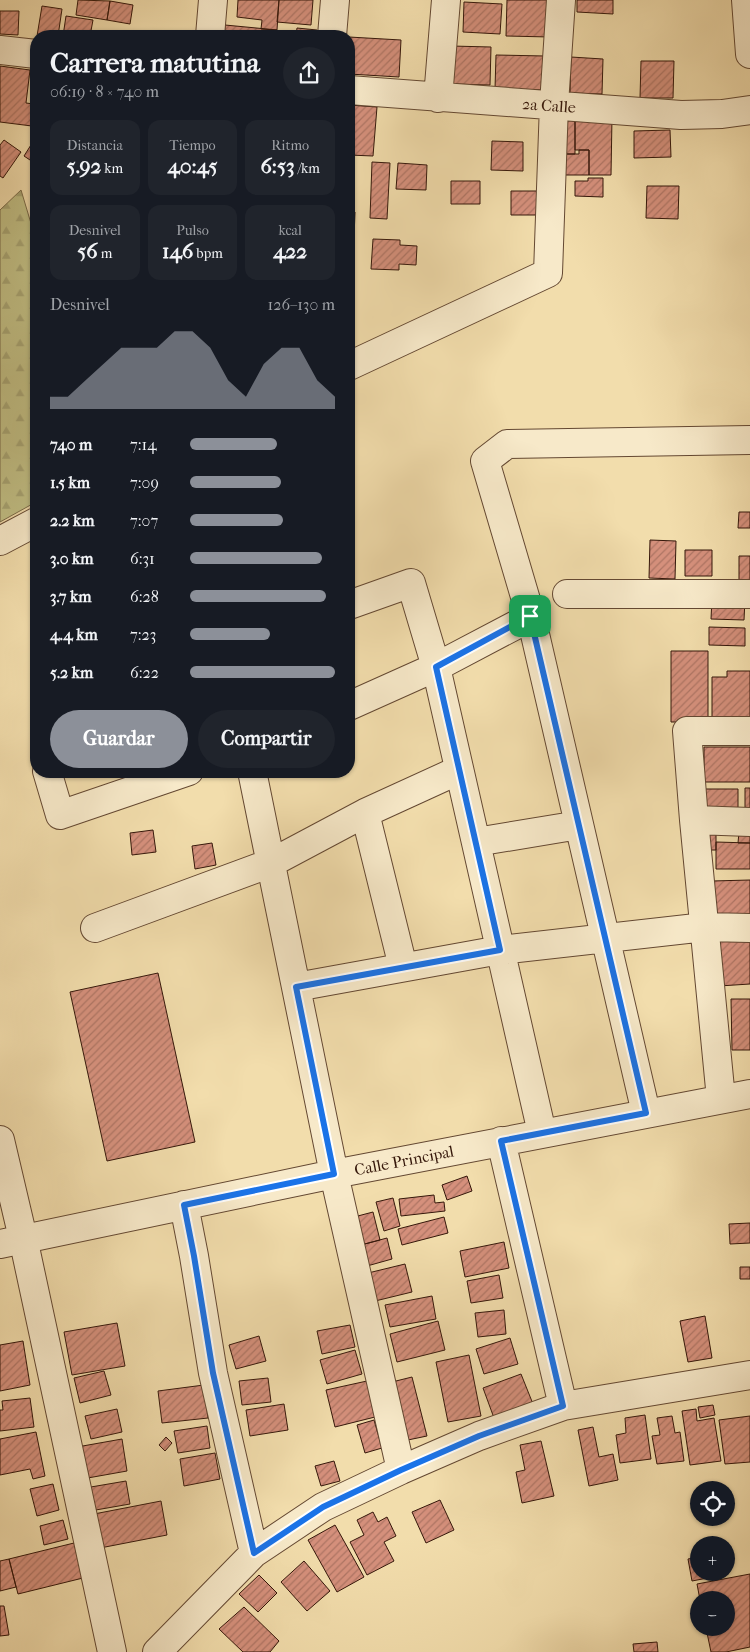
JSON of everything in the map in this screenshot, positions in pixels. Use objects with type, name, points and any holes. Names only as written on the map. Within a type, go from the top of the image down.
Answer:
[{"type":"street","points":[[210,30],[213,0]]},
{"type":"street","points":[[332,30],[335,0]]},
{"type":"street","points":[[438,98],[446,0]]},
{"type":"street","points":[[355,363],[548,273],[554,104],[561,0]]},
{"type":"street","points":[[746,0],[750,54]]},
{"type":"street","points":[[0,50],[30,53]]},
{"type":"street","name":"2a Calle","points":[[355,91],[681,115],[722,114],[750,110]]},
{"type":"street","points":[[646,1113],[530,616],[485,460],[508,444],[750,440]]},
{"type":"street","points":[[0,542],[30,525]]},
{"type":"street","points":[[355,604],[411,583],[436,667],[542,1133]]},
{"type":"street","points":[[567,594],[750,594]]},
{"type":"street","points":[[355,703],[436,667],[530,616]]},
{"type":"street","points":[[721,1099],[687,731],[750,731]]},
{"type":"street","points":[[95,928],[271,863],[365,813],[460,770]]},
{"type":"street","points":[[49,778],[60,816],[169,778]]},
{"type":"street","points":[[253,778],[334,1174],[401,1470]]},
{"type":"street","points":[[365,813],[403,967]]},
{"type":"street","points":[[694,820],[750,822]]},
{"type":"street","points":[[476,842],[579,826]]},
{"type":"street","points":[[296,987],[500,950],[705,927],[750,928]]},
{"type":"street","name":"Calle Principal","points":[[12,1241],[334,1174],[750,1094]]},
{"type":"street","points":[[0,1140],[12,1241],[112,1652]]},
{"type":"street","points":[[501,1141],[563,1406]]},
{"type":"street","points":[[184,1205],[213,1373],[254,1553]]},
{"type":"street","points":[[157,1652],[254,1553],[323,1507],[401,1470],[479,1436],[563,1406],[750,1376]]},
{"type":"green space","points":[[21,190],[30,220],[30,505],[0,522],[0,210]]},
{"type":"building","points":[[78,0],[110,1],[107,20],[76,15]]},
{"type":"building","points":[[238,0],[279,0],[277,30],[261,29],[262,20],[237,17]]},
{"type":"building","points":[[279,0],[313,0],[311,25],[277,22]]},
{"type":"building","points":[[507,0],[551,0],[550,37],[506,36]]},
{"type":"building","points":[[577,0],[613,0],[613,14],[577,12]]},
{"type":"building","points":[[110,1],[133,5],[130,24],[107,20]]},
{"type":"building","points":[[464,2],[502,4],[500,34],[463,32]]},
{"type":"building","points":[[42,6],[62,9],[59,30],[38,30]]},
{"type":"building","points":[[0,11],[19,11],[18,35],[0,34]]},
{"type":"building","points":[[66,16],[93,20],[91,30],[64,30]]},
{"type":"building","points":[[225,25],[277,30],[225,30]]},
{"type":"building","points":[[297,28],[317,30],[297,30]]},
{"type":"building","points":[[355,37],[401,40],[399,77],[355,74]]},
{"type":"building","points":[[451,46],[491,47],[490,85],[451,84]]},
{"type":"building","points":[[496,55],[545,56],[544,90],[495,89]]},
{"type":"building","points":[[571,57],[603,59],[602,94],[570,93]]},
{"type":"building","points":[[641,61],[674,61],[673,98],[640,98]]},
{"type":"building","points":[[0,66],[30,70],[26,103],[30,104],[30,126],[0,122]]},
{"type":"building","points":[[355,105],[377,107],[373,156],[355,155]]},
{"type":"building","points":[[575,117],[575,154],[561,154],[562,118]]},
{"type":"building","points":[[575,117],[612,117],[611,175],[589,175],[589,150],[575,150]]},
{"type":"building","points":[[670,130],[671,157],[634,158],[634,131]]},
{"type":"building","points":[[4,140],[21,152],[3,178],[0,176],[0,145]]},
{"type":"building","points":[[492,141],[523,142],[523,171],[491,170]]},
{"type":"building","points":[[30,146],[30,160],[24,156]]},
{"type":"building","points":[[579,150],[589,150],[589,175],[561,175],[561,154],[579,154]]},
{"type":"building","points":[[372,162],[390,163],[387,219],[370,218]]},
{"type":"building","points":[[398,163],[427,165],[426,190],[396,189]]},
{"type":"building","points":[[588,178],[603,178],[603,197],[575,196],[575,181],[588,181]]},
{"type":"building","points":[[451,181],[480,181],[480,204],[451,204]]},
{"type":"building","points":[[647,186],[679,186],[678,219],[646,218]]},
{"type":"building","points":[[511,191],[541,191],[541,215],[511,215]]},
{"type":"building","points":[[373,239],[400,240],[400,245],[417,246],[416,265],[399,264],[399,270],[371,269]]},
{"type":"building","points":[[739,512],[750,512],[750,528],[738,528]]},
{"type":"building","points":[[650,540],[676,541],[675,579],[649,578]]},
{"type":"building","points":[[685,550],[712,550],[712,576],[685,576]]},
{"type":"building","points":[[739,556],[750,556],[750,584],[739,584]]},
{"type":"building","points":[[712,598],[745,599],[744,620],[711,619]]},
{"type":"building","points":[[709,627],[745,628],[745,646],[709,645]]},
{"type":"building","points":[[671,651],[708,651],[708,722],[671,722]]},
{"type":"building","points":[[727,671],[750,671],[750,723],[712,723],[712,677],[727,677]]},
{"type":"building","points":[[704,747],[750,747],[750,782],[704,782]]},
{"type":"building","points":[[745,788],[750,788],[750,816],[745,816]]},
{"type":"building","points":[[705,789],[738,789],[738,814],[705,813]]},
{"type":"building","points":[[153,830],[156,852],[132,855],[130,833]]},
{"type":"building","points":[[739,832],[750,832],[750,843],[738,843]]},
{"type":"building","points":[[702,833],[716,833],[716,850],[702,850]]},
{"type":"building","points":[[716,842],[750,843],[750,869],[716,869]]},
{"type":"building","points":[[212,843],[216,865],[195,869],[192,846]]},
{"type":"building","points":[[750,880],[750,915],[713,916],[712,881]]},
{"type":"building","points":[[750,938],[750,984],[719,986],[716,940]]},
{"type":"building","points":[[158,973],[195,1142],[107,1161],[70,992]]},
{"type":"building","points":[[731,999],[750,999],[750,1050],[732,1050]]},
{"type":"building","points":[[467,1176],[472,1191],[447,1200],[442,1185]]},
{"type":"building","points":[[434,1195],[435,1203],[444,1202],[445,1211],[401,1216],[399,1199]]},
{"type":"building","points":[[393,1198],[400,1226],[384,1231],[376,1202]]},
{"type":"building","points":[[373,1212],[380,1240],[361,1245],[354,1217]]},
{"type":"building","points":[[444,1217],[448,1233],[402,1245],[398,1229]]},
{"type":"building","points":[[750,1223],[750,1243],[730,1244],[729,1224]]},
{"type":"building","points":[[387,1238],[392,1259],[367,1266],[361,1245]]},
{"type":"building","points":[[504,1242],[509,1268],[465,1277],[460,1251]]},
{"type":"building","points":[[405,1264],[412,1292],[371,1302],[364,1274]]},
{"type":"building","points":[[740,1267],[750,1267],[750,1279],[740,1279]]},
{"type":"building","points":[[499,1275],[503,1298],[471,1303],[467,1281]]},
{"type":"building","points":[[432,1296],[436,1319],[390,1327],[385,1305]]},
{"type":"building","points":[[504,1310],[506,1334],[478,1337],[475,1313]]},
{"type":"building","points":[[705,1316],[712,1358],[688,1362],[680,1321]]},
{"type":"building","points":[[438,1321],[445,1350],[397,1362],[390,1334]]},
{"type":"building","points":[[117,1323],[125,1366],[72,1375],[64,1332]]},
{"type":"building","points":[[350,1325],[355,1347],[322,1354],[317,1331]]},
{"type":"building","points":[[259,1336],[266,1361],[236,1369],[229,1345]]},
{"type":"building","points":[[510,1338],[518,1364],[484,1374],[476,1349]]},
{"type":"building","points":[[23,1341],[30,1385],[0,1391],[0,1345]]},
{"type":"building","points":[[355,1350],[362,1374],[327,1384],[320,1360]]},
{"type":"building","points":[[469,1355],[481,1416],[448,1422],[436,1362]]},
{"type":"building","points":[[104,1371],[111,1395],[80,1403],[74,1378]]},
{"type":"building","points":[[521,1374],[533,1404],[494,1418],[483,1388]]},
{"type":"building","points":[[412,1377],[427,1436],[403,1441],[388,1383]]},
{"type":"building","points":[[268,1378],[271,1402],[242,1405],[239,1381]]},
{"type":"building","points":[[367,1381],[375,1417],[335,1427],[326,1390]]},
{"type":"building","points":[[204,1385],[208,1418],[162,1423],[158,1391]]},
{"type":"building","points":[[30,1398],[34,1427],[0,1431],[0,1410],[3,1410],[2,1401]]},
{"type":"building","points":[[284,1404],[288,1430],[250,1436],[246,1410]]},
{"type":"building","points":[[713,1405],[715,1415],[700,1418],[698,1407]]},
{"type":"building","points":[[117,1409],[122,1432],[91,1439],[85,1416]]},
{"type":"building","points":[[696,1409],[697,1421],[714,1418],[721,1461],[690,1465],[682,1411]]},
{"type":"building","points":[[645,1415],[651,1459],[620,1463],[616,1435],[626,1433],[625,1418]]},
{"type":"building","points":[[672,1416],[675,1433],[680,1432],[684,1461],[657,1464],[652,1436],[660,1435],[657,1418]]},
{"type":"building","points":[[750,1416],[750,1462],[725,1464],[719,1420]]},
{"type":"building","points":[[374,1420],[382,1448],[365,1453],[357,1425]]},
{"type":"building","points":[[207,1426],[210,1448],[178,1453],[174,1431]]},
{"type":"building","points":[[593,1427],[599,1457],[613,1454],[618,1480],[589,1486],[578,1430]]},
{"type":"building","points":[[36,1432],[45,1476],[33,1479],[30,1469],[0,1475],[0,1439]]},
{"type":"building","points":[[166,1437],[172,1443],[165,1451],[159,1445]]},
{"type":"building","points":[[122,1439],[127,1471],[82,1479],[77,1447]]},
{"type":"building","points":[[541,1441],[554,1496],[522,1503],[516,1472],[525,1470],[520,1445]]},
{"type":"building","points":[[215,1453],[220,1479],[184,1486],[180,1459]]},
{"type":"building","points":[[334,1461],[340,1481],[321,1486],[315,1466]]},
{"type":"building","points":[[126,1481],[130,1504],[90,1511],[85,1488]]},
{"type":"building","points":[[53,1484],[59,1510],[37,1516],[30,1489]]},
{"type":"building","points":[[440,1500],[454,1530],[426,1543],[412,1512]]},
{"type":"building","points":[[161,1501],[167,1535],[100,1548],[94,1514]]},
{"type":"building","points":[[373,1512],[378,1522],[387,1517],[396,1536],[384,1542],[394,1561],[367,1575],[350,1542],[364,1535],[357,1520]]},
{"type":"building","points":[[63,1520],[68,1539],[44,1545],[40,1526]]},
{"type":"building","points":[[335,1525],[364,1577],[337,1592],[308,1540]]},
{"type":"building","points":[[74,1543],[83,1578],[18,1594],[9,1559]]},
{"type":"building","points":[[9,1559],[16,1587],[0,1591],[0,1561]]},
{"type":"building","points":[[304,1561],[330,1591],[307,1611],[281,1582]]},
{"type":"building","points":[[750,1574],[750,1647],[726,1652],[711,1652],[708,1636],[735,1636],[735,1591],[698,1591],[697,1584],[713,1581],[735,1581],[735,1577]]},
{"type":"building","points":[[259,1575],[277,1593],[258,1612],[239,1594]]},
{"type":"building","points":[[0,1606],[4,1606],[9,1635],[0,1636]]},
{"type":"building","points":[[244,1607],[279,1641],[270,1652],[243,1652],[219,1629]]},
{"type":"building","points":[[657,1642],[658,1652],[634,1652],[633,1644]]},
{"type":"route","points":[[530,616],[646,1113],[501,1141],[563,1406],[479,1436],[323,1507],[254,1553],[213,1373],[184,1205],[334,1174],[296,987],[500,950],[436,667],[530,616]]}]
